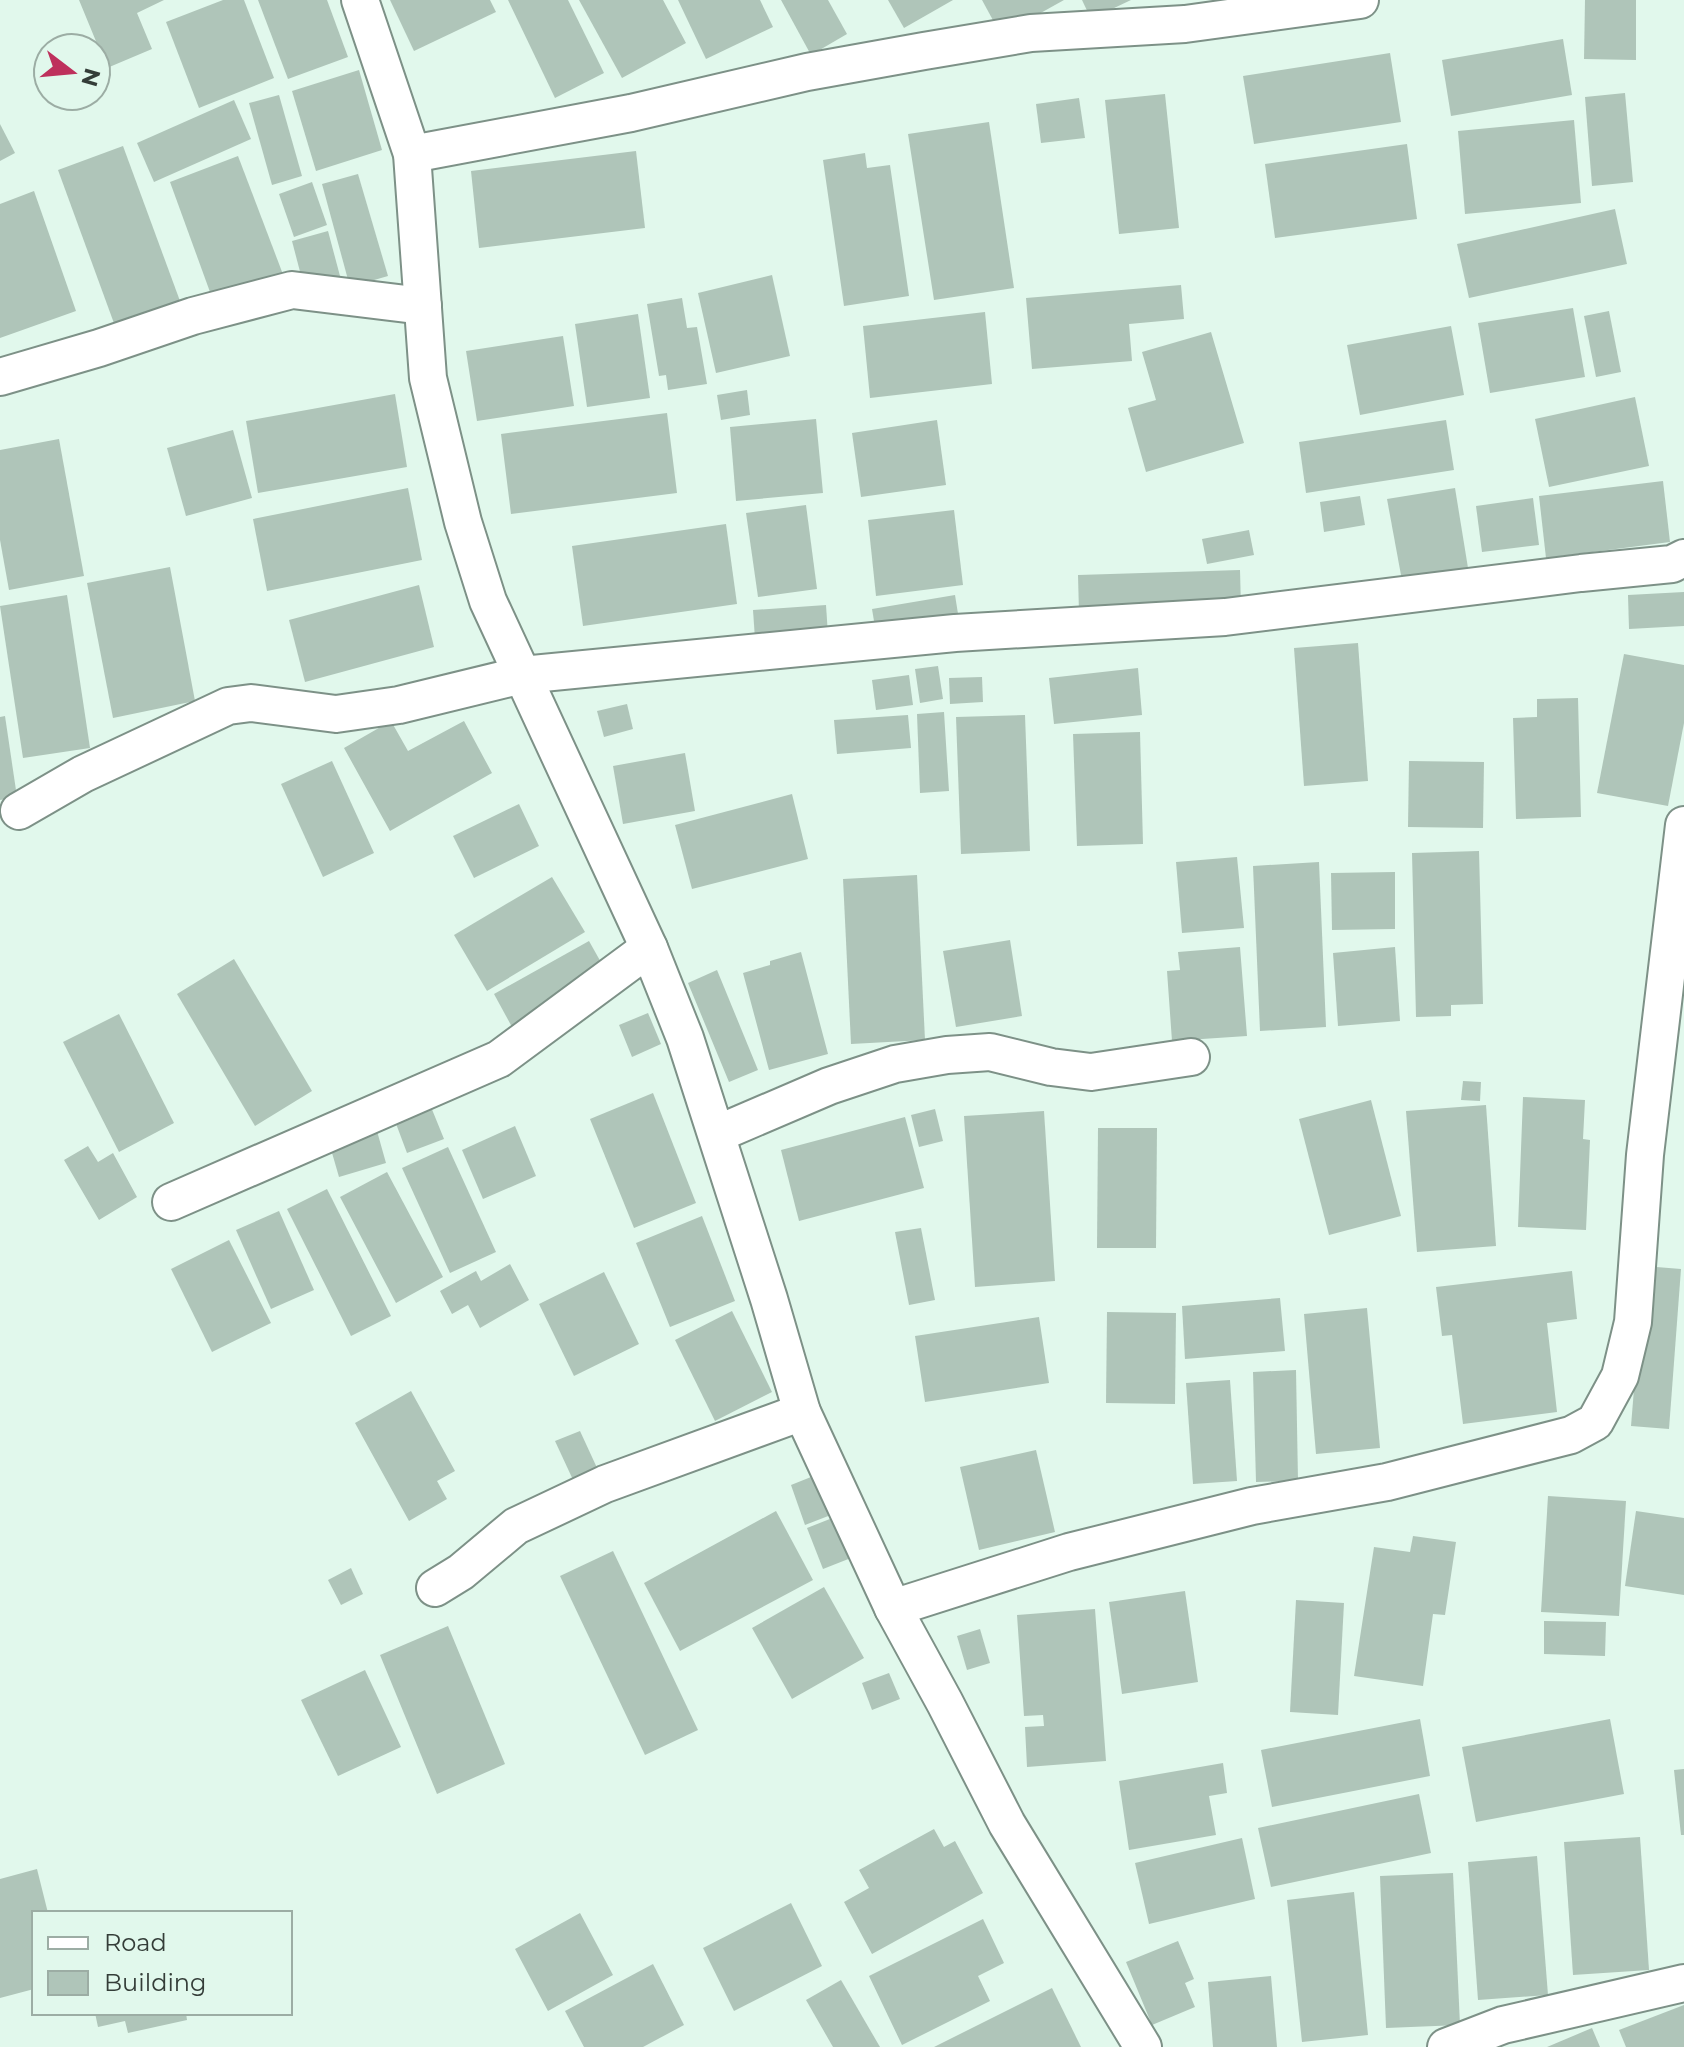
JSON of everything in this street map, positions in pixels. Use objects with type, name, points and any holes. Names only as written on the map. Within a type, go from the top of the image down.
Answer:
[{"type":"street","points":[[360,0],[412,154],[428,378],[463,522],[488,601],[649,948],[685,1038],[802,1412],[893,1608],[1007,1824],[1143,2047]]},
{"type":"street","points":[[412,154],[631,113],[807,72],[1031,33],[1185,24],[1360,0]]},
{"type":"street","points":[[0,377],[193,316],[292,290],[423,306]]},
{"type":"street","points":[[19,811],[83,774],[228,706],[251,703],[336,714],[399,705],[522,675],[955,633],[1225,617],[1672,564],[1684,558]]},
{"type":"street","points":[[893,1608],[1069,1552],[1252,1506],[1387,1482],[1571,1435],[1595,1422],[1620,1376],[1633,1322],[1645,1155],[1684,825]]},
{"type":"street","points":[[171,1202],[499,1059],[649,948]]},
{"type":"street","points":[[717,1134],[829,1086],[895,1064],[947,1055],[990,1052],[1051,1067],[1091,1072],[1191,1057]]},
{"type":"street","points":[[435,1588],[461,1572],[516,1526],[605,1484],[802,1412]]},
{"type":"street","points":[[1446,2047],[1503,2025],[1684,1983]]},
{"type":"building","points":[[79,0],[164,0],[137,13],[152,49],[112,66],[112,32],[92,32]]},
{"type":"building","points":[[223,0],[244,0],[274,78],[199,108],[166,22]]},
{"type":"building","points":[[258,0],[327,0],[348,57],[288,79]]},
{"type":"building","points":[[390,0],[490,0],[496,12],[414,51]]},
{"type":"building","points":[[508,0],[568,0],[604,73],[555,98]]},
{"type":"building","points":[[579,0],[663,0],[686,43],[622,78]]},
{"type":"building","points":[[678,0],[760,0],[773,27],[706,59]]},
{"type":"building","points":[[781,0],[828,0],[847,34],[811,55]]},
{"type":"building","points":[[888,0],[953,0],[904,28]]},
{"type":"building","points":[[982,0],[1064,0],[1001,35]]},
{"type":"building","points":[[1082,0],[1131,0],[1091,19]]},
{"type":"building","points":[[1585,0],[1636,0],[1636,60],[1584,59]]},
{"type":"building","points":[[1563,39],[1572,95],[1451,116],[1442,60]]},
{"type":"building","points":[[1390,53],[1401,122],[1254,144],[1243,76]]},
{"type":"building","points":[[359,70],[382,150],[316,171],[292,91]]},
{"type":"building","points":[[1625,93],[1633,182],[1592,186],[1585,97]]},
{"type":"building","points":[[1165,94],[1179,228],[1119,234],[1105,100]]},
{"type":"building","points":[[279,95],[302,176],[272,185],[249,103]]},
{"type":"building","points":[[1079,98],[1085,138],[1041,143],[1036,104]]},
{"type":"building","points":[[234,100],[251,139],[154,182],[137,143]]},
{"type":"building","points":[[1574,120],[1581,203],[1465,214],[1458,131]]},
{"type":"building","points":[[989,122],[1014,288],[934,300],[908,134]]},
{"type":"building","points":[[0,124],[15,153],[0,161]]},
{"type":"building","points":[[1407,144],[1417,219],[1275,238],[1265,164]]},
{"type":"building","points":[[123,146],[180,301],[115,326],[58,170]]},
{"type":"building","points":[[636,151],[645,228],[479,248],[471,171]]},
{"type":"building","points":[[865,153],[867,168],[890,165],[909,296],[844,306],[823,160]]},
{"type":"building","points":[[238,156],[284,277],[214,303],[170,182]]},
{"type":"building","points":[[358,174],[388,276],[350,287],[322,184]]},
{"type":"building","points":[[312,182],[327,225],[294,237],[279,194]]},
{"type":"building","points":[[34,191],[76,311],[0,338],[0,204]]},
{"type":"building","points":[[1615,209],[1627,264],[1469,298],[1457,244]]},
{"type":"building","points":[[328,231],[340,276],[304,287],[292,241]]},
{"type":"building","points":[[772,275],[790,356],[716,373],[698,293]]},
{"type":"building","points":[[1181,285],[1184,319],[1129,324],[1132,361],[1032,369],[1026,298]]},
{"type":"building","points":[[682,298],[687,328],[697,327],[707,384],[668,390],[666,375],[659,376],[647,304]]},
{"type":"building","points":[[1573,308],[1585,377],[1490,393],[1478,323]]},
{"type":"building","points":[[1609,311],[1621,372],[1596,377],[1584,316]]},
{"type":"building","points":[[985,312],[992,384],[870,398],[863,326]]},
{"type":"building","points":[[638,314],[650,398],[587,407],[575,324]]},
{"type":"building","points":[[1451,326],[1464,395],[1360,415],[1347,345]]},
{"type":"building","points":[[1211,332],[1244,443],[1146,472],[1128,408],[1156,400],[1142,352]]},
{"type":"building","points":[[563,336],[574,406],[477,421],[466,351]]},
{"type":"building","points":[[747,390],[750,415],[721,420],[717,395]]},
{"type":"building","points":[[395,394],[407,467],[258,493],[246,421]]},
{"type":"building","points":[[1635,397],[1649,466],[1549,487],[1535,419]]},
{"type":"building","points":[[667,413],[677,493],[511,514],[501,434]]},
{"type":"building","points":[[816,419],[823,493],[736,501],[730,427]]},
{"type":"building","points":[[937,420],[946,485],[861,497],[852,433]]},
{"type":"building","points":[[1446,420],[1454,470],[1306,493],[1299,442]]},
{"type":"building","points":[[233,430],[252,498],[186,516],[167,448]]},
{"type":"building","points":[[59,439],[84,576],[9,590],[0,540],[0,450]]},
{"type":"building","points":[[1663,481],[1670,542],[1546,558],[1539,496]]},
{"type":"building","points":[[408,488],[422,560],[267,591],[253,519]]},
{"type":"building","points":[[1455,488],[1469,574],[1403,586],[1387,499]]},
{"type":"building","points":[[1360,496],[1365,525],[1324,532],[1320,502]]},
{"type":"building","points":[[1533,498],[1539,545],[1482,552],[1476,506]]},
{"type":"building","points":[[806,505],[817,589],[758,597],[746,513]]},
{"type":"building","points":[[954,510],[963,585],[876,596],[868,520]]},
{"type":"building","points":[[726,524],[737,604],[583,626],[572,546]]},
{"type":"building","points":[[1249,530],[1254,555],[1207,564],[1202,539]]},
{"type":"building","points":[[170,567],[195,701],[113,718],[87,583]]},
{"type":"building","points":[[1240,570],[1241,608],[1079,613],[1078,575]]},
{"type":"building","points":[[419,585],[434,647],[305,682],[289,620]]},
{"type":"building","points":[[1684,592],[1684,626],[1629,629],[1628,595]]},
{"type":"building","points":[[67,595],[90,748],[23,758],[0,606]]},
{"type":"building","points":[[955,595],[959,620],[876,633],[872,609]]},
{"type":"building","points":[[826,605],[828,635],[755,639],[753,610]]},
{"type":"building","points":[[1358,643],[1368,781],[1304,786],[1294,648]]},
{"type":"building","points":[[1624,654],[1684,665],[1684,723],[1668,806],[1597,793]]},
{"type":"building","points":[[938,666],[943,699],[920,703],[915,669]]},
{"type":"building","points":[[1138,668],[1142,715],[1054,724],[1049,678]]},
{"type":"building","points":[[909,675],[913,705],[876,710],[872,680]]},
{"type":"building","points":[[982,677],[983,702],[950,704],[949,678]]},
{"type":"building","points":[[1578,698],[1581,817],[1516,819],[1513,718],[1537,717],[1537,699]]},
{"type":"building","points":[[627,704],[633,729],[604,737],[597,711]]},
{"type":"building","points":[[944,712],[949,791],[920,793],[917,714]]},
{"type":"building","points":[[908,715],[911,748],[837,754],[834,720]]},
{"type":"building","points":[[1025,715],[1030,851],[961,854],[956,717]]},
{"type":"building","points":[[5,716],[17,797],[0,800],[0,717]]},
{"type":"building","points":[[391,721],[408,751],[464,721],[492,773],[390,831],[344,748]]},
{"type":"building","points":[[1140,732],[1143,844],[1077,846],[1073,734]]},
{"type":"building","points":[[685,753],[695,811],[623,824],[613,766]]},
{"type":"building","points":[[332,761],[374,853],[323,877],[281,784]]},
{"type":"building","points":[[1409,761],[1484,762],[1483,828],[1408,827]]},
{"type":"building","points":[[792,794],[808,859],[692,889],[675,825]]},
{"type":"building","points":[[519,804],[539,846],[474,878],[453,836]]},
{"type":"building","points":[[1479,851],[1483,1004],[1451,1005],[1451,1016],[1416,1017],[1412,853]]},
{"type":"building","points":[[1237,857],[1244,928],[1182,933],[1176,862]]},
{"type":"building","points":[[1319,862],[1326,1027],[1260,1031],[1253,866]]},
{"type":"building","points":[[1395,872],[1395,929],[1332,930],[1331,873]]},
{"type":"building","points":[[917,875],[925,1040],[851,1044],[843,879]]},
{"type":"building","points":[[552,877],[585,932],[487,991],[454,935]]},
{"type":"building","points":[[1010,940],[1022,1016],[956,1027],[943,951]]},
{"type":"building","points":[[589,941],[607,973],[512,1027],[494,994]]},
{"type":"building","points":[[1240,947],[1247,1036],[1172,1041],[1167,971],[1180,970],[1178,952]]},
{"type":"building","points":[[1395,947],[1400,1021],[1338,1026],[1333,953]]},
{"type":"building","points":[[801,952],[828,1054],[769,1070],[743,973]]},
{"type":"building","points":[[234,959],[312,1091],[255,1126],[177,994]]},
{"type":"building","points":[[717,970],[758,1070],[729,1082],[688,983]]},
{"type":"building","points":[[648,1013],[661,1044],[632,1057],[619,1025]]},
{"type":"building","points":[[119,1014],[174,1123],[119,1152],[63,1042]]},
{"type":"building","points":[[1463,1081],[1481,1082],[1480,1101],[1461,1100]]},
{"type":"building","points":[[653,1093],[696,1203],[634,1228],[590,1119]]},
{"type":"building","points":[[1523,1097],[1585,1100],[1583,1139],[1590,1140],[1586,1230],[1518,1227]]},
{"type":"building","points":[[1371,1100],[1401,1216],[1329,1235],[1299,1119]]},
{"type":"building","points":[[1486,1105],[1496,1246],[1417,1252],[1406,1111]]},
{"type":"building","points":[[431,1107],[444,1139],[407,1153],[395,1121]]},
{"type":"building","points":[[935,1109],[943,1141],[919,1147],[911,1115]]},
{"type":"building","points":[[1044,1111],[1055,1281],[975,1287],[964,1116]]},
{"type":"building","points":[[905,1117],[924,1188],[799,1221],[781,1150]]},
{"type":"building","points":[[375,1124],[386,1163],[339,1177],[328,1139]]},
{"type":"building","points":[[515,1126],[536,1176],[483,1199],[462,1150]]},
{"type":"building","points":[[1098,1128],[1157,1128],[1156,1248],[1097,1248]]},
{"type":"building","points":[[88,1146],[98,1162],[113,1153],[137,1197],[99,1220],[64,1160]]},
{"type":"building","points":[[448,1147],[496,1252],[450,1273],[402,1168]]},
{"type":"building","points":[[387,1172],[443,1277],[396,1303],[340,1197]]},
{"type":"building","points":[[327,1189],[391,1316],[351,1336],[287,1209]]},
{"type":"building","points":[[279,1211],[314,1290],[271,1309],[236,1230]]},
{"type":"building","points":[[702,1216],[735,1301],[670,1327],[636,1243]]},
{"type":"building","points":[[921,1228],[935,1300],[909,1305],[895,1232]]},
{"type":"building","points":[[229,1240],[271,1323],[212,1352],[171,1269]]},
{"type":"building","points":[[510,1264],[529,1300],[480,1328],[468,1305],[452,1314],[440,1291],[476,1271],[481,1281]]},
{"type":"building","points":[[1644,1266],[1681,1269],[1669,1429],[1631,1426]]},
{"type":"building","points":[[1572,1271],[1577,1319],[1547,1323],[1557,1412],[1463,1424],[1452,1335],[1442,1336],[1436,1287]]},
{"type":"building","points":[[604,1272],[639,1344],[574,1376],[539,1304]]},
{"type":"building","points":[[1280,1298],[1285,1351],[1185,1359],[1182,1306]]},
{"type":"building","points":[[1367,1308],[1380,1448],[1316,1454],[1304,1314]]},
{"type":"building","points":[[732,1311],[772,1392],[715,1421],[675,1340]]},
{"type":"building","points":[[1107,1312],[1176,1313],[1175,1404],[1106,1403]]},
{"type":"building","points":[[1039,1317],[1049,1383],[925,1402],[915,1336]]},
{"type":"building","points":[[1296,1370],[1298,1481],[1256,1482],[1253,1372]]},
{"type":"building","points":[[1230,1380],[1237,1481],[1193,1484],[1186,1383]]},
{"type":"building","points":[[411,1391],[455,1471],[437,1481],[447,1499],[409,1521],[355,1423]]},
{"type":"building","points":[[580,1431],[598,1470],[574,1482],[555,1441]]},
{"type":"building","points":[[1036,1450],[1055,1532],[979,1550],[960,1467]]},
{"type":"building","points":[[821,1473],[836,1513],[805,1525],[791,1485]]},
{"type":"building","points":[[1548,1496],[1626,1501],[1619,1616],[1541,1612]]},
{"type":"building","points":[[776,1511],[813,1580],[680,1651],[644,1583]]},
{"type":"building","points":[[1636,1511],[1684,1518],[1684,1595],[1625,1586]]},
{"type":"building","points":[[840,1515],[856,1556],[823,1569],[807,1528]]},
{"type":"building","points":[[1413,1536],[1456,1542],[1445,1615],[1433,1614],[1423,1686],[1354,1676],[1374,1547],[1410,1552]]},
{"type":"building","points":[[613,1551],[698,1730],[645,1755],[560,1576]]},
{"type":"building","points":[[351,1568],[363,1594],[341,1605],[328,1580]]},
{"type":"building","points":[[824,1587],[864,1658],[792,1699],[752,1628]]},
{"type":"building","points":[[1185,1591],[1198,1682],[1122,1694],[1109,1602]]},
{"type":"building","points":[[1296,1600],[1344,1603],[1338,1715],[1290,1712]]},
{"type":"building","points":[[1095,1609],[1106,1761],[1027,1767],[1025,1727],[1044,1726],[1043,1715],[1024,1716],[1017,1615]]},
{"type":"building","points":[[1544,1621],[1606,1622],[1605,1656],[1544,1654]]},
{"type":"building","points":[[448,1626],[505,1764],[437,1794],[380,1655]]},
{"type":"building","points":[[980,1629],[990,1663],[967,1670],[957,1636]]},
{"type":"building","points":[[365,1670],[401,1747],[338,1776],[301,1700]]},
{"type":"building","points":[[889,1673],[900,1699],[872,1710],[862,1683]]},
{"type":"building","points":[[1420,1719],[1430,1776],[1272,1807],[1261,1750]]},
{"type":"building","points":[[1610,1719],[1624,1794],[1476,1822],[1462,1747]]},
{"type":"building","points":[[1223,1763],[1227,1793],[1209,1796],[1216,1835],[1129,1850],[1119,1781]]},
{"type":"building","points":[[1684,1769],[1684,1835],[1681,1835],[1674,1770]]},
{"type":"building","points":[[1419,1794],[1431,1853],[1271,1887],[1258,1828]]},
{"type":"building","points":[[934,1829],[944,1847],[955,1841],[983,1893],[872,1954],[844,1902],[869,1888],[859,1870]]},
{"type":"building","points":[[1640,1837],[1649,1970],[1573,1975],[1564,1842]]},
{"type":"building","points":[[1242,1838],[1255,1899],[1149,1924],[1135,1863]]},
{"type":"building","points":[[1537,1856],[1548,1995],[1478,2000],[1468,1862]]},
{"type":"building","points":[[37,1869],[48,1911],[32,1911],[32,1990],[0,1998],[0,1879]]},
{"type":"building","points":[[1453,1873],[1460,2025],[1386,2028],[1380,1876]]},
{"type":"building","points":[[1354,1892],[1368,2035],[1302,2042],[1287,1900]]},
{"type":"building","points":[[791,1903],[822,1966],[734,2011],[703,1948]]},
{"type":"building","points":[[580,1913],[613,1975],[548,2011],[515,1949]]},
{"type":"building","points":[[983,1919],[1004,1963],[978,1976],[990,2001],[902,2045],[869,1976]]},
{"type":"building","points":[[1178,1941],[1194,1979],[1185,1983],[1195,2007],[1152,2025],[1126,1962]]},
{"type":"building","points":[[653,1964],[684,2025],[643,2047],[584,2047],[565,2011]]},
{"type":"building","points":[[1271,1976],[1277,2047],[1213,2047],[1208,1982]]},
{"type":"building","points":[[841,1980],[880,2047],[833,2047],[806,2000]]},
{"type":"building","points":[[1052,1988],[1081,2047],[934,2047]]},
{"type":"building","points":[[1684,2005],[1684,2047],[1626,2047],[1619,2030]]},
{"type":"building","points":[[95,2015],[186,2015],[187,2020],[128,2033],[125,2021],[98,2027]]},
{"type":"building","points":[[1592,2028],[1600,2047],[1547,2047]]}]
